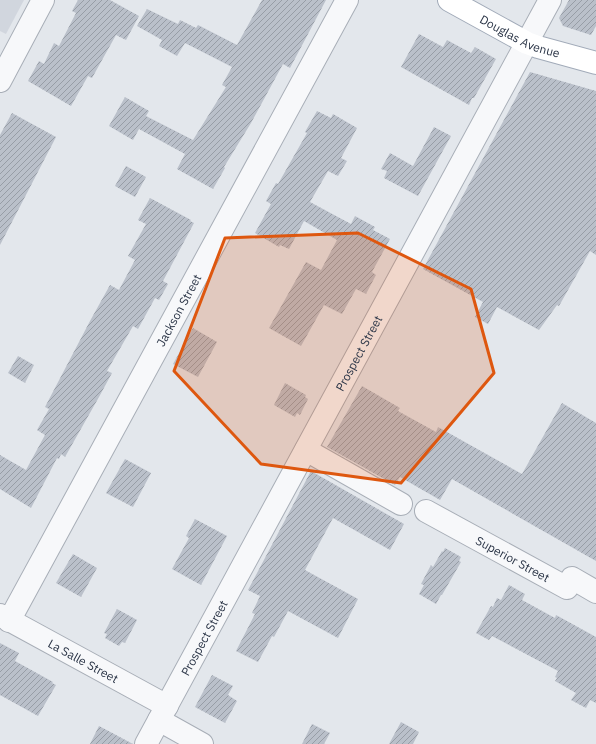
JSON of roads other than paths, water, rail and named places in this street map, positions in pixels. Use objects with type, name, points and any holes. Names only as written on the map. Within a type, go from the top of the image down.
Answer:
[{"type":"main road","name":"Douglas Avenue","points":[[448,0],[527,43],[596,63]]},
{"type":"street","points":[[0,81],[43,0]]},
{"type":"street","name":"Jackson Street","points":[[5,618],[347,0]]},
{"type":"street","name":"Prospect Street","points":[[146,744],[550,0]]},
{"type":"street","points":[[306,450],[401,504]]},
{"type":"street","name":"Superior Street","points":[[426,511],[567,588],[572,578],[596,592]]},
{"type":"street","name":"La Salle Street","points":[[5,618],[163,713],[202,744]]}]
